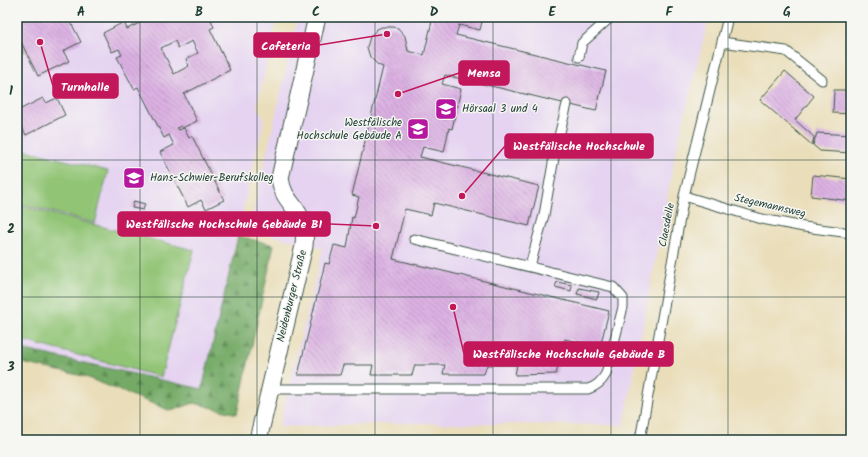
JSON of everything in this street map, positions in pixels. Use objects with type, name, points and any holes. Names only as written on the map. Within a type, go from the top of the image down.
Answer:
[{"type":"street","name":"Neidenburger Straße","points":[[258,440],[304,246],[305,235],[300,217],[285,196],[280,178],[317,17]]},
{"type":"lane","points":[[579,57],[582,43],[611,17]]},
{"type":"lane","name":"Claesdelle","points":[[640,440],[684,196],[728,17]]},
{"type":"lane","points":[[722,42],[786,51],[822,80]]},
{"type":"lane","points":[[530,266],[544,215],[555,152],[567,104]]},
{"type":"lane","name":"Stegemannsweg","points":[[684,196],[762,219],[804,227],[851,233]]},
{"type":"lane","points":[[269,389],[588,389],[596,386],[606,374],[623,307],[623,298],[613,287],[414,239]]},
{"type":"shaded area","name":"Hans-Schwier-Berufskolleg","points":[[17,17],[277,17],[257,106],[264,119],[202,389],[17,348],[17,56],[26,52],[17,33]]},
{"type":"shaded area","points":[[298,17],[709,17],[676,151],[624,425],[405,423],[279,427],[323,248],[249,230]]},
{"type":"green space","points":[[17,35],[25,51],[17,55]]},
{"type":"green space","points":[[17,148],[108,171],[95,223],[17,203]]},
{"type":"green space","points":[[17,205],[194,250],[161,377],[17,339]]},
{"type":"green space","points":[[238,236],[274,245],[237,414],[194,403],[171,411],[83,376],[17,362],[17,348],[202,389]]},
{"type":"building","points":[[23,17],[68,17],[81,42],[63,51],[69,61],[38,76],[17,34],[17,20]]},
{"type":"building","points":[[152,17],[210,17],[214,27],[210,29],[230,70],[184,94],[197,121],[182,128],[181,126],[177,128],[179,130],[184,128],[189,138],[192,136],[224,200],[206,209],[201,200],[188,207],[160,152],[174,145],[169,135],[164,138],[138,87],[134,89],[117,57],[122,55],[119,49],[112,52],[103,33],[124,22],[127,29]],"holes":[[[175,41],[178,48],[192,41],[198,53],[186,59],[189,66],[174,74],[161,48]]]},
{"type":"building","points":[[433,17],[483,17],[480,30],[459,25],[456,35],[606,71],[596,111],[445,75],[442,84],[461,89],[452,129],[449,128],[444,152],[423,147],[420,157],[539,186],[529,226],[434,203],[431,215],[405,209],[393,259],[609,311],[600,347],[565,339],[556,374],[515,375],[517,365],[487,365],[484,374],[443,374],[445,365],[415,365],[412,375],[371,375],[373,365],[343,365],[340,375],[298,375],[325,263],[329,264],[334,245],[347,248],[352,217],[354,218],[359,197],[352,195],[383,67],[378,65],[370,57],[367,47],[370,37],[377,29],[382,27],[398,28],[405,36],[408,51],[424,55]]},
{"type":"building","points":[[785,71],[814,96],[795,120],[814,137],[812,145],[760,100]]},
{"type":"building","points":[[834,90],[851,90],[851,114],[833,113]]},
{"type":"building","points":[[43,98],[46,103],[57,98],[65,115],[26,135],[17,118],[17,111]]},
{"type":"building","points":[[817,133],[851,135],[851,153],[820,151],[813,145]]},
{"type":"building","points":[[813,175],[851,179],[851,201],[811,196]]},
{"type":"building","points":[[134,201],[145,204],[143,210],[132,208]]},
{"type":"building","points":[[557,282],[572,285],[571,291],[555,287]]},
{"type":"building","points":[[579,288],[599,292],[597,299],[577,294]]},
{"type":"place","name":"Cafeteria","points":[[387,34]]},
{"type":"place","name":"Turnhalle","points":[[40,42]]},
{"type":"place","name":"Mensa","points":[[398,94]]},
{"type":"place","name":"Hörsaal 3 und 4","points":[[446,109]]},
{"type":"place","name":"Westfälische Hochschule Gebäude A","points":[[418,129]]},
{"type":"place","name":"Hans-Schwier-Berufskolleg","points":[[134,178]]},
{"type":"place","name":"Westfälische Hochschule","points":[[462,196]]},
{"type":"place","name":"Westfälische Hochschule Gebäude B1","points":[[376,226]]},
{"type":"place","name":"Westfälische Hochschule Gebäude B","points":[[453,307]]}]
